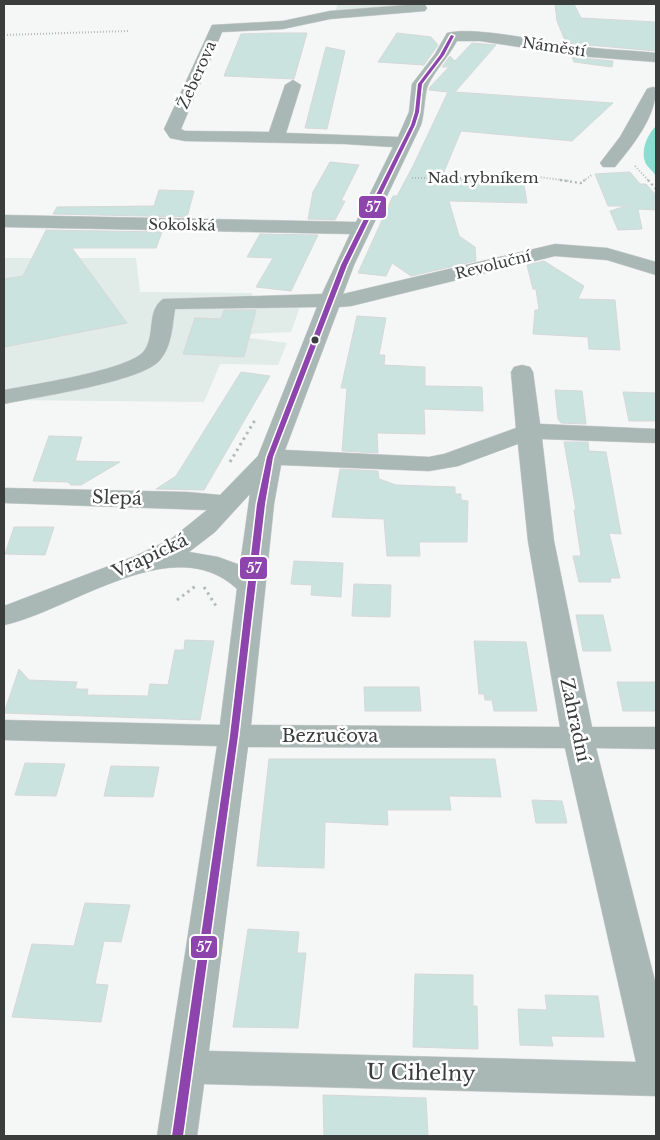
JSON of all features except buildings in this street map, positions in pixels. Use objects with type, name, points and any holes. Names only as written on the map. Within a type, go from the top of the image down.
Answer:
[{"type":"street","points":[[177,1136],[234,736],[261,504],[270,457],[329,301],[360,228],[418,112],[420,84],[442,55],[452,36],[426,13]]},
{"type":"street","name":"Žeberova","points":[[404,143],[276,137],[185,136],[173,132],[217,28],[283,25],[330,15],[426,13]]},
{"type":"street","name":"Náměstí","points":[[452,36],[475,37],[578,51],[650,56]]},
{"type":"street","points":[[609,163],[628,139],[655,92],[647,86],[650,56]]},
{"type":"street","points":[[276,137],[293,85]]},
{"type":"street","name":"Sokolská","points":[[4,221],[360,228]]},
{"type":"street","name":"Revoluční","points":[[4,397],[120,372],[145,362],[154,353],[165,307],[170,304],[358,299],[555,250],[616,256],[656,269]]},
{"type":"street","name":"Zahradní","points":[[522,372],[541,541],[578,738],[656,1062]]},
{"type":"street","points":[[270,457],[440,464],[530,430],[656,436]]},
{"type":"street","name":"Vrapická","points":[[4,616],[168,552],[193,537],[228,504],[270,457]]},
{"type":"street","name":"Slepá","points":[[5,495],[187,500],[228,504]]},
{"type":"street","points":[[145,562],[177,559],[207,562],[228,569],[252,588]]},
{"type":"street","name":"Bezručova","points":[[4,730],[234,736],[656,738]]},
{"type":"street","name":"U Cihelny","points":[[186,1067],[656,1079]]},
{"type":"path","points":[[4,35],[128,31]]},
{"type":"path","points":[[628,139],[631,161],[656,189]]},
{"type":"path","name":"Nad rybníkem","points":[[387,177],[496,178],[524,175],[580,183],[609,163]]},
{"type":"path","points":[[177,600],[199,583],[207,589],[218,604],[219,613]]},
{"type":"shaded area","points":[[338,4],[401,4],[406,8],[335,12]]},
{"type":"shaded area","points":[[656,126],[656,177],[646,164],[644,149],[647,139]]},
{"type":"shaded area","points":[[4,258],[136,258],[140,292],[252,293],[251,303],[301,304],[291,332],[251,334],[250,338],[287,343],[278,365],[220,364],[204,402],[4,400]]},
{"type":"transit line","name":"57","points":[[177,1136],[234,736],[261,504],[270,457],[344,265],[413,125],[417,112],[420,84],[442,55],[452,36]]}]
